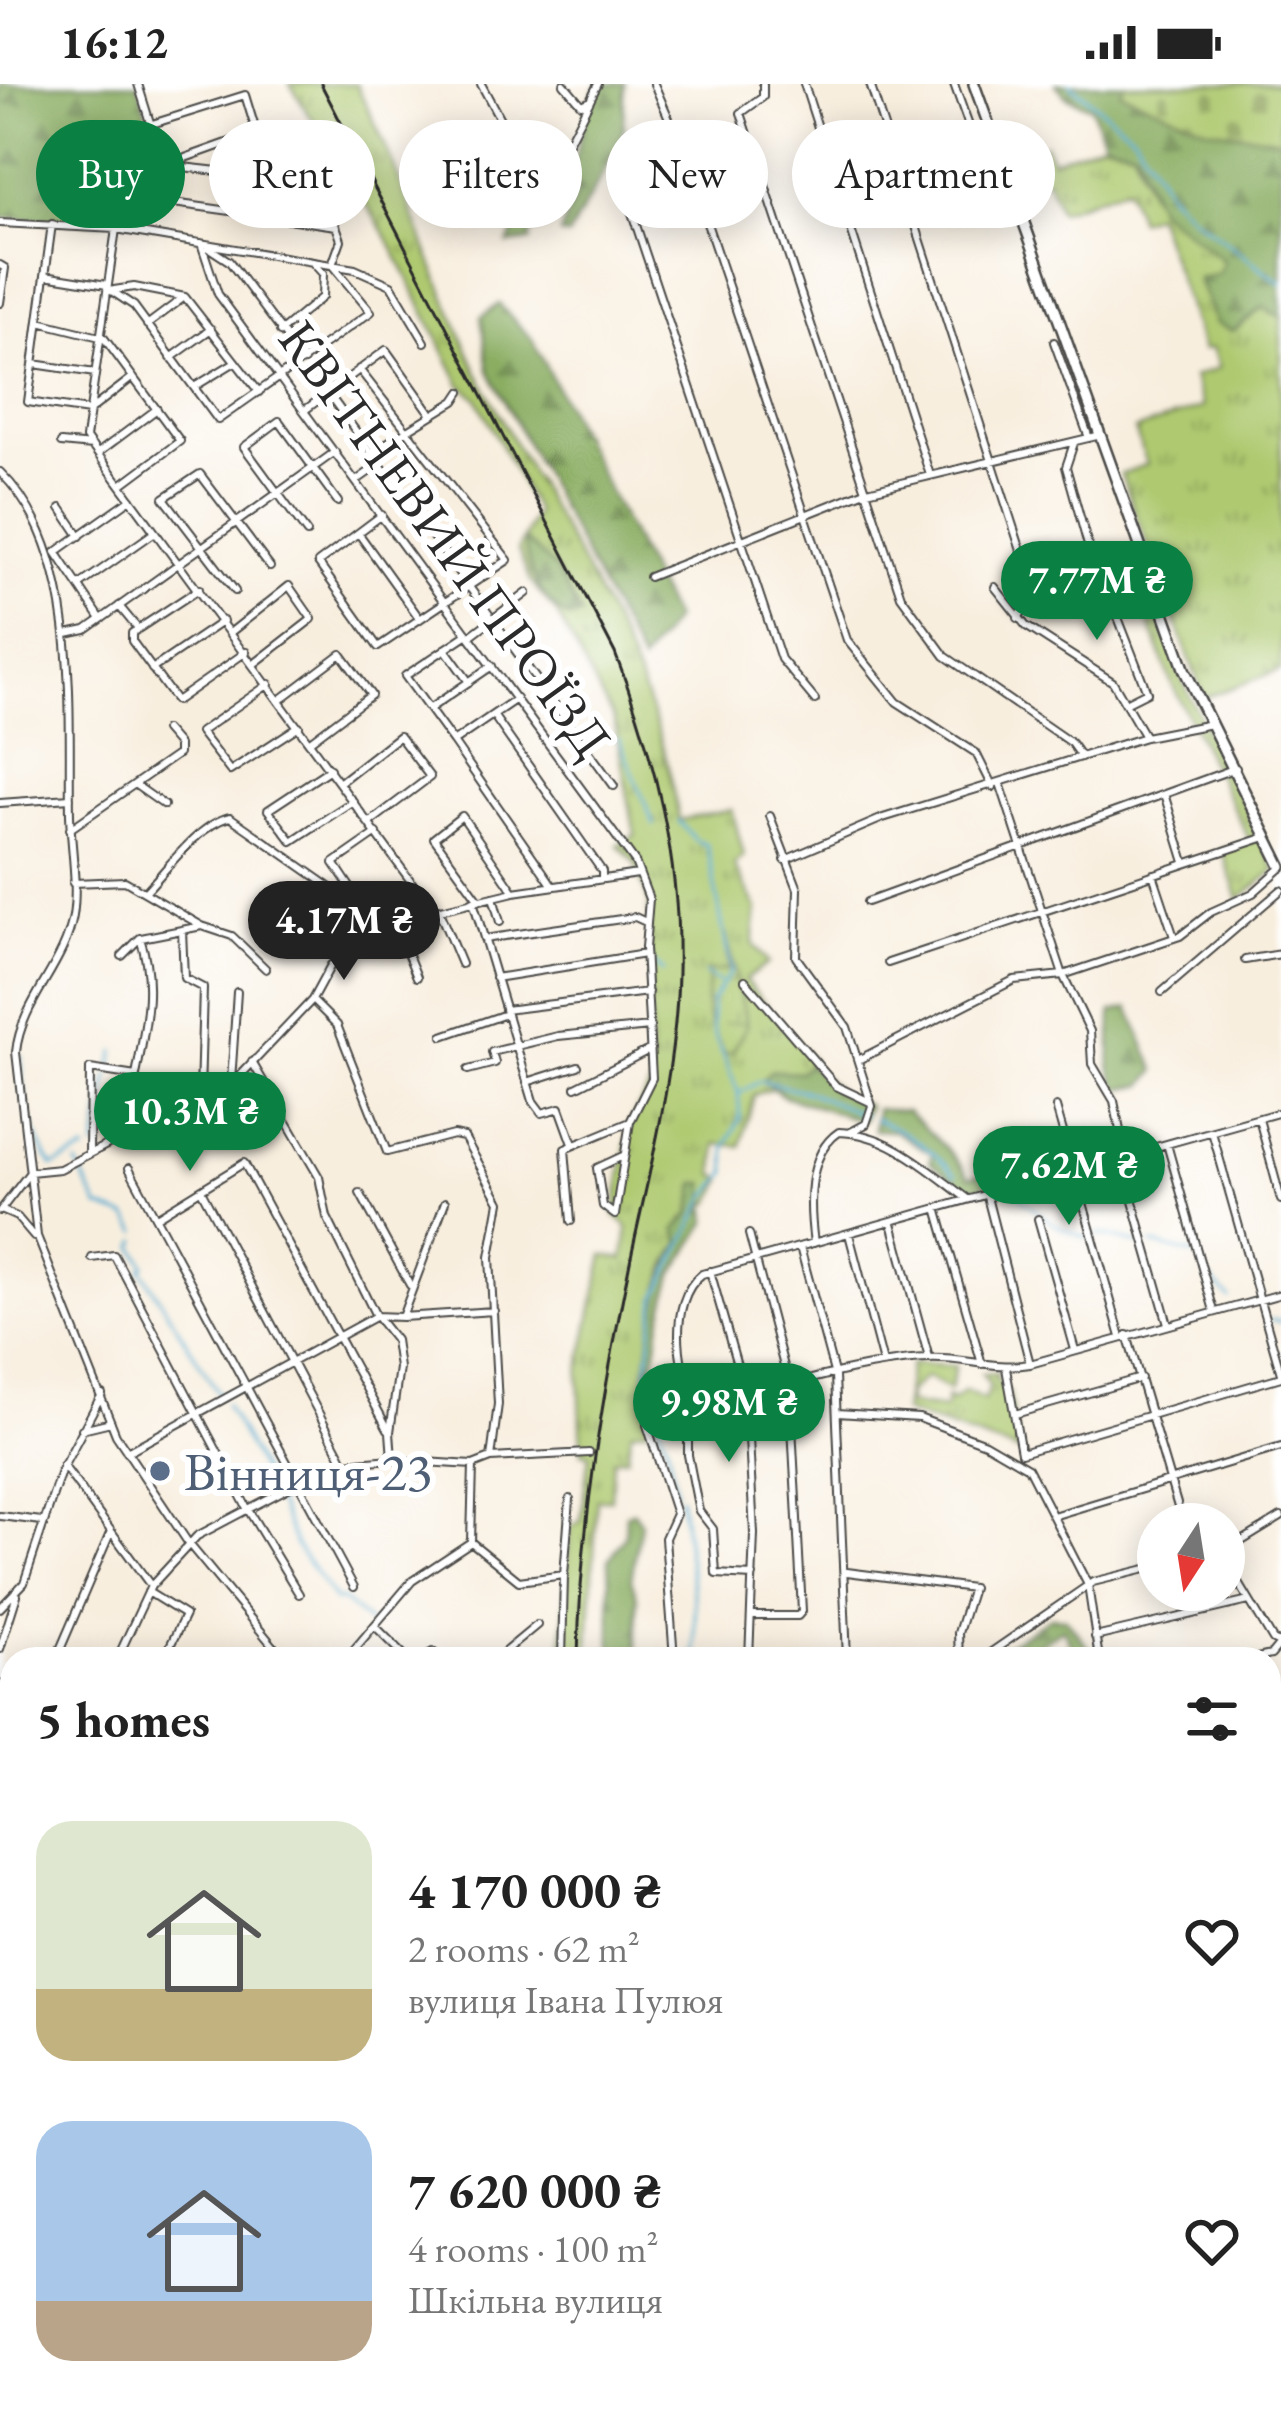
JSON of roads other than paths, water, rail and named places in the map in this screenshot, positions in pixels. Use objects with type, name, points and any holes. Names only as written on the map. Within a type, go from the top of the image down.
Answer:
[{"type":"main road","points":[[976,84],[1095,436],[1185,671],[1281,867]]},
{"type":"street","points":[[138,84],[151,120]]},
{"type":"street","points":[[481,84],[541,195],[598,84]]},
{"type":"street","points":[[564,84],[575,101],[590,100]]},
{"type":"street","points":[[654,84],[682,146],[801,513],[850,646],[897,702],[976,753],[997,785],[1063,975],[1090,1031],[1096,1073],[1114,1101],[1122,1156],[1168,1324]]},
{"type":"street","points":[[763,84],[765,94],[741,113],[863,492],[902,596],[928,638],[953,662],[1071,743],[1081,757]]},
{"type":"street","points":[[804,84],[929,472]]},
{"type":"street","points":[[871,84],[1034,594],[1045,603],[1075,609],[1102,599],[1112,602],[1147,692],[1129,701]]},
{"type":"street","points":[[954,84],[967,120]]},
{"type":"street","points":[[165,120],[245,95],[252,120]]},
{"type":"street","points":[[185,205],[336,226],[341,237],[332,265]]},
{"type":"street","points":[[0,223],[36,224]]},
{"type":"street","points":[[51,228],[28,402],[89,411],[133,377]]},
{"type":"street","points":[[103,228],[311,261],[388,282],[425,342]]},
{"type":"street","points":[[637,228],[781,659],[815,700]]},
{"type":"street","points":[[116,229],[86,438],[435,910],[461,964]]},
{"type":"street","points":[[201,243],[229,261],[304,361]]},
{"type":"street","name":"КВІТНЕВИЙ ПРОЇЗД","points":[[201,243],[218,294],[635,862],[638,874]]},
{"type":"street","points":[[280,332],[322,297],[323,274],[311,261]]},
{"type":"street","points":[[0,265],[5,268],[0,303]]},
{"type":"street","points":[[110,288],[147,325],[218,420],[371,311],[332,265]]},
{"type":"street","points":[[45,275],[185,297],[259,392]]},
{"type":"street","points":[[147,325],[185,297]]},
{"type":"street","points":[[39,322],[100,335],[181,441],[121,485]]},
{"type":"street","points":[[171,358],[211,329]]},
{"type":"street","points":[[649,577],[741,536],[863,492],[929,472],[994,463],[1095,436],[1054,342]]},
{"type":"street","points":[[305,410],[386,350],[430,412]]},
{"type":"street","points":[[194,387],[235,362]]},
{"type":"street","points":[[34,364],[94,373]]},
{"type":"street","points":[[359,370],[507,554],[506,562],[378,647],[318,563],[382,515]]},
{"type":"street","points":[[372,452],[430,412],[455,401],[460,392]]},
{"type":"street","points":[[328,393],[614,786]]},
{"type":"street","points":[[61,443],[95,449],[157,409]]},
{"type":"street","points":[[307,533],[244,446],[279,421],[338,502]]},
{"type":"street","points":[[1074,443],[1066,467],[1102,599]]},
{"type":"street","points":[[67,634],[101,619],[335,452]]},
{"type":"street","points":[[356,481],[380,464]]},
{"type":"street","points":[[0,472],[31,514],[51,563],[67,634],[73,917],[18,1038],[42,1252]]},
{"type":"street","points":[[235,591],[164,499],[200,474],[270,567]]},
{"type":"street","points":[[101,619],[56,552],[131,500]]},
{"type":"street","points":[[61,508],[80,536]]},
{"type":"street","points":[[81,584],[155,532]]},
{"type":"street","points":[[359,534],[420,619]]},
{"type":"street","points":[[231,632],[290,586],[312,619],[254,664]]},
{"type":"street","points":[[994,587],[1018,618],[1101,671],[1129,701],[1145,737]]},
{"type":"street","points":[[199,589],[130,637],[152,669],[176,701],[246,652]]},
{"type":"street","points":[[527,593],[405,676],[553,886]]},
{"type":"street","points":[[1018,618],[1034,594]]},
{"type":"street","points":[[119,606],[138,628]]},
{"type":"street","points":[[152,669],[223,621]]},
{"type":"street","points":[[446,649],[469,682]]},
{"type":"street","points":[[280,700],[341,654],[371,695],[310,741]]},
{"type":"street","points":[[429,709],[492,666]]},
{"type":"street","points":[[269,684],[200,732],[230,771],[299,726]]},
{"type":"street","points":[[453,742],[516,699]]},
{"type":"street","points":[[493,715],[602,871],[602,879]]},
{"type":"street","points":[[785,860],[884,818],[1145,737],[1211,724]]},
{"type":"street","points":[[70,829],[180,751],[165,730]]},
{"type":"street","points":[[340,782],[399,736],[430,777],[369,823]]},
{"type":"street","points":[[867,902],[1236,768]]},
{"type":"street","points":[[330,769],[268,810],[292,841],[353,801]]},
{"type":"street","points":[[136,785],[164,805]]},
{"type":"street","points":[[1166,797],[1185,863]]},
{"type":"street","points":[[0,803],[70,798]]},
{"type":"street","points":[[514,892],[462,816],[434,838],[476,900],[494,978],[538,1111],[563,1112],[573,1144]]},
{"type":"street","points":[[770,816],[798,889],[797,960],[844,1022],[870,1102],[866,1124],[874,1137]]},
{"type":"street","points":[[146,891],[220,820],[230,818],[343,896],[375,926]]},
{"type":"street","points":[[375,926],[373,914],[334,863],[377,833]]},
{"type":"street","points":[[888,963],[1269,836]]},
{"type":"street","points":[[858,1060],[1015,980],[1063,975],[1174,938],[1211,911],[1252,893],[1281,867]]},
{"type":"street","points":[[274,1647],[189,1544],[127,1452],[42,1252],[27,1226],[1,1211],[30,1172],[60,1168],[231,1082],[312,1000],[332,965],[375,926],[514,892],[638,874],[649,899],[645,954],[651,1084],[630,1122],[619,1195],[615,1215],[603,1206],[598,1168],[625,1155]]},
{"type":"street","points":[[1153,874],[1174,938]]},
{"type":"street","points":[[73,883],[115,879],[146,891],[202,926],[232,936],[266,969]]},
{"type":"street","points":[[1162,992],[1281,890]]},
{"type":"street","points":[[493,897],[500,922]]},
{"type":"street","points":[[483,939],[635,917],[646,922]]},
{"type":"street","points":[[394,921],[417,977]]},
{"type":"street","points":[[122,956],[140,938],[202,926]]},
{"type":"street","points":[[182,930],[184,979],[203,988],[200,1094]]},
{"type":"street","points":[[88,1153],[90,1069],[136,1076],[151,982],[140,938]]},
{"type":"street","points":[[494,978],[645,954]]},
{"type":"street","points":[[1245,960],[1281,954]]},
{"type":"street","points":[[745,980],[836,1086],[870,1102]]},
{"type":"street","points":[[231,1082],[237,992]]},
{"type":"street","points":[[443,1036],[506,1012],[647,992]]},
{"type":"street","points":[[312,1000],[337,1025],[387,1152],[453,1135],[467,1139],[500,1202],[490,1257],[498,1405],[491,1458]]},
{"type":"street","points":[[468,1070],[495,1063],[492,1052],[515,1043],[650,1027]]},
{"type":"street","points":[[576,1087],[651,1049]]},
{"type":"street","points":[[252,1062],[319,1177],[327,1216],[398,1350],[392,1459]]},
{"type":"street","points":[[527,1082],[578,1066]]},
{"type":"street","points":[[1056,1107],[1178,1503]]},
{"type":"street","points":[[699,1412],[680,1338],[688,1289],[710,1271],[1281,1112]]},
{"type":"street","points":[[1259,1119],[1281,1200]]},
{"type":"street","points":[[571,1221],[563,1153],[573,1144],[630,1122]]},
{"type":"street","points":[[814,1243],[814,1171],[826,1141],[866,1124]]},
{"type":"street","points":[[850,1132],[874,1137],[966,1198]]},
{"type":"street","points":[[1021,1453],[1281,1376],[1212,1132]]},
{"type":"street","points":[[1167,1144],[1214,1311]]},
{"type":"street","points":[[158,1216],[244,1163],[390,1432]]},
{"type":"street","points":[[129,1168],[354,1587]]},
{"type":"street","points":[[202,1192],[344,1461]]},
{"type":"street","points":[[985,1192],[1030,1364]]},
{"type":"street","points":[[360,1193],[410,1285]]},
{"type":"street","points":[[402,1317],[410,1285],[445,1202]]},
{"type":"street","points":[[937,1208],[982,1364]]},
{"type":"street","points":[[1038,1219],[1075,1350]]},
{"type":"street","points":[[892,1222],[929,1358]]},
{"type":"street","points":[[749,1234],[790,1389],[802,1611],[798,1616],[752,1616]]},
{"type":"street","points":[[849,1234],[884,1364]]},
{"type":"street","points":[[800,1247],[835,1376],[847,1647]]},
{"type":"street","points":[[92,1258],[114,1256],[247,1508],[299,1594]]},
{"type":"street","points":[[710,1271],[747,1400],[753,1576],[750,1647]]},
{"type":"street","points":[[753,1576],[716,1574],[713,1529],[699,1511],[688,1455],[688,1415],[884,1364],[929,1358],[1006,1368],[1030,1364],[1281,1294]]},
{"type":"street","points":[[127,1452],[376,1316],[494,1311]]},
{"type":"street","points":[[1006,1368],[1023,1464],[1056,1515],[1088,1585],[1097,1647]]},
{"type":"street","points":[[1015,1414],[1141,1378]]},
{"type":"street","points":[[1,1647],[64,1465],[101,1394]]},
{"type":"street","points":[[837,1412],[919,1418],[955,1429],[1023,1464]]},
{"type":"street","points":[[82,1429],[111,1422]]},
{"type":"street","points":[[647,1425],[676,1514],[665,1538],[673,1647]]},
{"type":"street","points":[[1056,1515],[1281,1447]]},
{"type":"street","points":[[122,1647],[149,1589],[189,1544],[299,1480],[344,1461],[392,1459],[473,1466],[491,1458],[590,1453]]},
{"type":"street","points":[[64,1465],[149,1589],[185,1615],[169,1647]]},
{"type":"street","points":[[471,1543],[473,1466]]},
{"type":"street","points":[[562,1647],[570,1499]]},
{"type":"street","points":[[0,1516],[42,1521]]},
{"type":"street","points":[[1245,1541],[1281,1517]]},
{"type":"street","points":[[61,1647],[111,1531]]},
{"type":"street","points":[[471,1543],[518,1581],[563,1575]]},
{"type":"street","points":[[358,1647],[412,1581],[471,1543]]},
{"type":"street","points":[[846,1572],[972,1588],[959,1647]]},
{"type":"street","points":[[999,1647],[1088,1585],[1137,1572]]},
{"type":"street","points":[[0,1608],[18,1592]]},
{"type":"street","points":[[1245,1594],[1281,1644]]},
{"type":"street","points":[[1095,1637],[1249,1601]]},
{"type":"street","points":[[510,1647],[537,1624]]},
{"type":"street","points":[[377,1628],[396,1647]]},
{"type":"waterway","points":[[1070,84],[1135,136],[1170,195],[1190,215],[1281,283]]},
{"type":"waterway","points":[[619,739],[654,825]]},
{"type":"waterway","points":[[676,1491],[667,1445],[645,1390],[656,1298],[706,1198],[727,1173],[726,1147],[740,1118],[738,1092],[713,1030],[711,1002],[731,971],[707,845],[695,840],[679,821]]},
{"type":"waterway","points":[[650,961],[663,972]]},
{"type":"waterway","points":[[705,974],[719,983]]},
{"type":"waterway","points":[[111,1069],[115,1051]]},
{"type":"waterway","points":[[21,1056],[29,1114],[53,1166],[85,1151]]},
{"type":"waterway","points":[[95,1148],[109,1075]]},
{"type":"waterway","points":[[740,1093],[760,1081],[808,1092],[864,1115]]},
{"type":"waterway","points":[[875,1119],[918,1141],[956,1175]]},
{"type":"waterway","points":[[77,1164],[99,1207],[128,1218],[138,1232]]},
{"type":"waterway","points":[[1013,1191],[1057,1226],[1089,1238]]},
{"type":"waterway","points":[[1098,1234],[1144,1245]]},
{"type":"waterway","points":[[138,1240],[135,1247],[145,1265],[141,1269],[220,1396]]},
{"type":"waterway","points":[[1152,1244],[1195,1255]]},
{"type":"waterway","points":[[1206,1274],[1229,1298]]},
{"type":"waterway","points":[[1271,1320],[1281,1322]]},
{"type":"waterway","points":[[225,1404],[272,1490]]},
{"type":"waterway","points":[[680,1497],[695,1607],[695,1647]]},
{"type":"waterway","points":[[276,1499],[296,1546],[335,1600],[343,1600],[371,1625]]},
{"type":"railway","points":[[321,84],[615,653],[653,770],[670,850],[678,932],[673,1044],[595,1454],[578,1647]]},
{"type":"place","name":"Вінниця-23","points":[[160,1471]]}]
